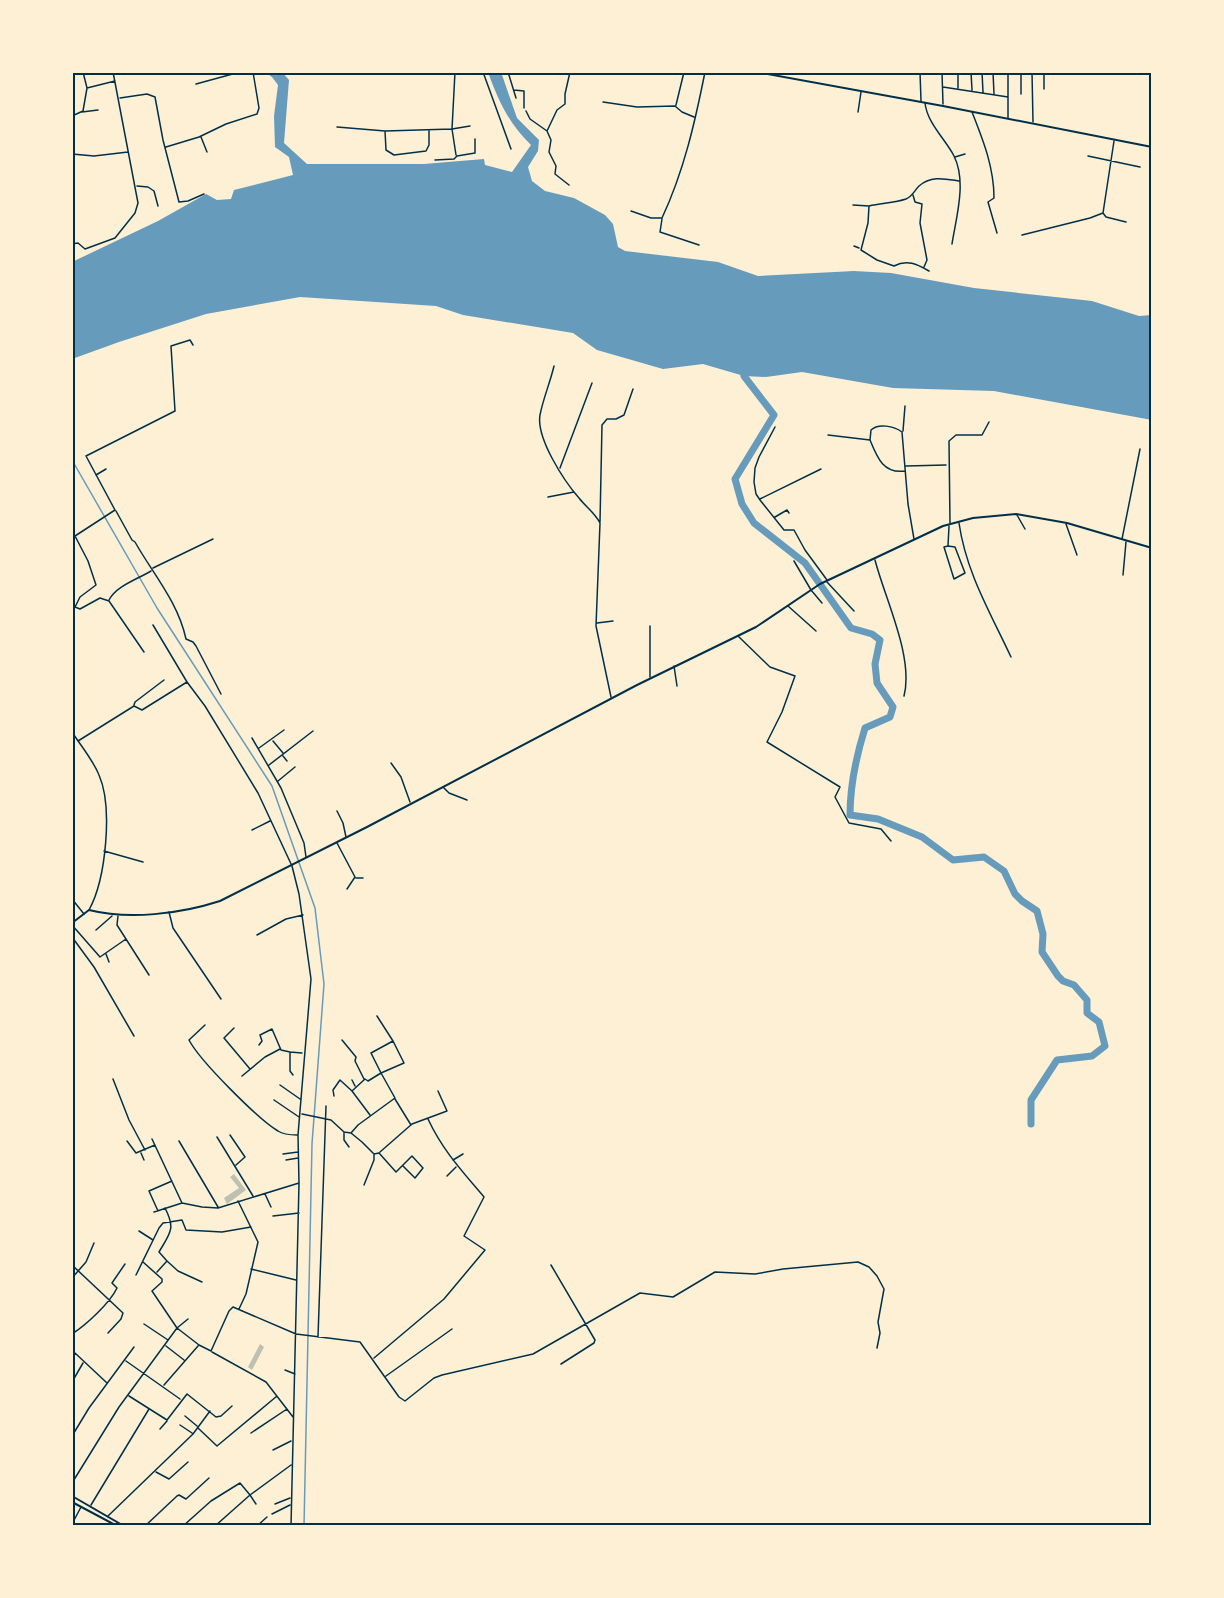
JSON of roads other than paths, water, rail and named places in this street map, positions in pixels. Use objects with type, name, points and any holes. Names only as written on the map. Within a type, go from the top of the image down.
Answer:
[{"type":"main road","points":[[756,72],[925,102],[1152,147]]},
{"type":"main road","points":[[72,924],[89,910],[118,916],[139,916],[205,906],[220,901],[337,843],[650,678],[756,627],[819,585],[950,524],[973,518],[1016,514],[1065,523],[1152,548]]},
{"type":"main road","points":[[72,1496],[124,1526]]},
{"type":"main road","points":[[72,1502],[117,1526]]},
{"type":"street","points":[[82,112],[86,102],[87,88],[83,72]]},
{"type":"street","points":[[72,244],[76,243],[86,249],[115,238],[137,209],[136,186],[113,72]]},
{"type":"street","points":[[196,84],[240,72]]},
{"type":"street","points":[[165,147],[201,136],[257,114],[259,108],[253,72]]},
{"type":"street","points":[[455,72],[452,129],[456,156]]},
{"type":"street","points":[[483,72],[511,149]]},
{"type":"street","points":[[508,72],[516,98]]},
{"type":"street","points":[[547,131],[557,110],[566,104],[565,94],[570,72]]},
{"type":"street","points":[[675,106],[684,72]]},
{"type":"street","points":[[699,245],[660,232],[662,218],[680,173],[696,118],[705,72]]},
{"type":"street","points":[[920,72],[921,102]]},
{"type":"street","points":[[942,72],[943,106]]},
{"type":"street","points":[[958,72],[958,89]]},
{"type":"street","points":[[971,72],[972,91]]},
{"type":"street","points":[[982,72],[983,93]]},
{"type":"street","points":[[993,72],[994,95]]},
{"type":"street","points":[[1008,72],[1008,119]]},
{"type":"street","points":[[1022,72],[1022,94]]},
{"type":"street","points":[[1032,72],[1033,123]]},
{"type":"street","points":[[1044,72],[1044,89]]},
{"type":"street","points":[[87,88],[116,80]]},
{"type":"street","points":[[943,87],[1008,97]]},
{"type":"street","points":[[514,90],[524,91],[524,108]]},
{"type":"street","points":[[858,112],[861,91]]},
{"type":"street","points":[[119,98],[147,94],[155,97],[179,202],[204,194]]},
{"type":"street","points":[[603,102],[637,107],[675,106],[696,118]]},
{"type":"street","points":[[925,102],[928,113],[955,157],[959,181],[959,202],[952,244]]},
{"type":"street","points":[[72,116],[99,110]]},
{"type":"street","points":[[526,111],[530,119],[547,131],[551,140],[549,150],[556,165],[555,174],[569,185]]},
{"type":"street","points":[[971,111],[983,140],[994,178],[994,198],[988,202],[997,233]]},
{"type":"street","points":[[337,127],[429,131],[470,126]]},
{"type":"street","points":[[385,130],[386,150],[394,155],[426,151],[429,145],[429,131]]},
{"type":"street","points":[[201,136],[207,152]]},
{"type":"street","points":[[435,160],[454,159],[456,156],[475,153],[475,139]]},
{"type":"street","points":[[1103,213],[1114,140]]},
{"type":"street","points":[[72,154],[94,156],[129,152]]},
{"type":"street","points":[[955,157],[964,154]]},
{"type":"street","points":[[1088,156],[1140,167]]},
{"type":"street","points":[[853,205],[882,205],[913,195],[923,183],[936,178],[959,181]]},
{"type":"street","points":[[136,186],[148,187],[154,191],[158,206]]},
{"type":"street","points":[[913,195],[915,202],[922,204],[920,223],[927,260],[924,268]]},
{"type":"street","points":[[860,249],[868,223],[869,206]]},
{"type":"street","points":[[631,211],[651,218],[662,218]]},
{"type":"street","points":[[1103,213],[1104,216],[1126,222]]},
{"type":"street","points":[[1022,235],[1103,213]]},
{"type":"street","points":[[854,246],[877,260],[894,266],[904,261],[929,271]]},
{"type":"street","points":[[193,345],[190,340],[171,345],[176,410],[87,455],[114,511],[174,605],[186,639],[196,646],[221,694]]},
{"type":"street","points":[[554,366],[540,417],[540,428],[547,448],[574,492],[600,523]]},
{"type":"street","points":[[559,468],[592,383]]},
{"type":"street","points":[[611,698],[596,623],[602,425],[607,419],[616,419],[624,415],[633,389]]},
{"type":"street","points":[[905,406],[902,432],[908,504],[914,540]]},
{"type":"street","points":[[948,546],[955,547],[965,573],[954,579],[944,548],[948,546],[950,524],[948,443],[956,435],[982,435],[989,422]]},
{"type":"street","points":[[775,427],[755,468],[756,494],[785,531],[794,530],[834,593],[854,611]]},
{"type":"street","points":[[902,432],[889,427],[876,427],[871,430],[870,440],[880,462],[888,469],[897,472],[906,471]]},
{"type":"street","points":[[828,435],[870,440]]},
{"type":"street","points":[[1123,575],[1124,540],[1140,449]]},
{"type":"street","points":[[905,466],[948,465]]},
{"type":"street","points":[[95,475],[106,469]]},
{"type":"street","points":[[760,500],[821,470]]},
{"type":"street","points":[[548,497],[574,492]]},
{"type":"street","points":[[774,518],[788,510],[789,513]]},
{"type":"street","points":[[114,511],[75,537],[96,585],[80,597],[73,607],[81,609],[100,598],[109,601],[144,652]]},
{"type":"street","points":[[1016,514],[1025,529]]},
{"type":"street","points":[[958,522],[963,549],[971,572],[1011,657]]},
{"type":"street","points":[[1065,523],[1077,555]]},
{"type":"street","points":[[109,601],[111,596],[152,569],[213,539]]},
{"type":"street","points":[[875,559],[898,630],[906,686],[904,696]]},
{"type":"street","points":[[794,561],[811,590],[822,603]]},
{"type":"street","points":[[788,606],[816,631]]},
{"type":"street","points":[[596,623],[614,621]]},
{"type":"street","points":[[153,625],[258,793],[293,865],[303,915],[311,979],[303,1053],[298,1135],[300,1183],[291,1526]]},
{"type":"street","points":[[650,626],[650,678]]},
{"type":"street","points":[[738,636],[771,668],[795,676],[782,712],[767,742],[840,786],[835,798],[850,823],[880,829],[891,842]]},
{"type":"street","points":[[674,666],[677,686]]},
{"type":"street","points":[[78,741],[134,706],[135,702],[164,680]]},
{"type":"street","points":[[134,706],[142,710],[187,682]]},
{"type":"street","points":[[259,749],[284,730]]},
{"type":"street","points":[[269,766],[313,731]]},
{"type":"street","points":[[72,732],[98,772],[105,790],[107,811],[99,887],[89,910]]},
{"type":"street","points":[[252,738],[281,788],[304,843],[306,858]]},
{"type":"street","points":[[272,740],[287,761]]},
{"type":"street","points":[[391,763],[400,775],[411,803]]},
{"type":"street","points":[[278,782],[295,767]]},
{"type":"street","points":[[443,786],[449,794],[467,800]]},
{"type":"street","points":[[338,811],[346,838]]},
{"type":"street","points":[[252,830],[271,820]]},
{"type":"street","points":[[337,843],[355,878]]},
{"type":"street","points":[[103,851],[143,862]]},
{"type":"street","points":[[355,878],[363,878]]},
{"type":"street","points":[[347,888],[355,878]]},
{"type":"street","points":[[72,899],[84,914]]},
{"type":"street","points":[[168,911],[172,928],[221,999]]},
{"type":"street","points":[[96,930],[112,915]]},
{"type":"street","points":[[257,935],[286,919],[303,915]]},
{"type":"street","points":[[118,916],[117,925],[149,975]]},
{"type":"street","points":[[72,924],[100,957],[126,939]]},
{"type":"street","points":[[72,937],[94,967],[134,1036]]},
{"type":"street","points":[[105,953],[109,962]]},
{"type":"street","points":[[352,1091],[365,1079],[368,1081],[404,1063],[377,1016]]},
{"type":"street","points":[[205,1025],[189,1041],[200,1057],[238,1096],[279,1132],[298,1135]]},
{"type":"street","points":[[234,1028],[224,1038],[250,1069]]},
{"type":"street","points":[[258,1045],[262,1041],[260,1035],[272,1029],[282,1051],[303,1053]]},
{"type":"street","points":[[342,1040],[356,1057],[355,1061],[365,1079]]},
{"type":"street","points":[[393,1041],[371,1053],[411,1125]]},
{"type":"street","points":[[242,1076],[266,1056],[281,1049]]},
{"type":"street","points":[[290,1052],[290,1071],[293,1075]]},
{"type":"street","points":[[113,1079],[129,1120],[145,1150]]},
{"type":"street","points":[[334,1096],[333,1090],[340,1080],[352,1091],[371,1116]]},
{"type":"street","points":[[352,1080],[356,1086]]},
{"type":"street","points":[[280,1085],[301,1100]]},
{"type":"street","points":[[374,1154],[379,1153],[411,1125],[447,1111],[438,1091]]},
{"type":"street","points":[[351,1133],[358,1125],[395,1098]]},
{"type":"street","points":[[274,1100],[300,1118]]},
{"type":"street","points":[[317,1338],[326,1106]]},
{"type":"street","points":[[300,1113],[332,1120],[344,1132],[351,1133],[374,1154],[374,1160],[364,1185]]},
{"type":"street","points":[[373,1359],[444,1299],[485,1250],[464,1236],[484,1197],[452,1161],[428,1119]]},
{"type":"street","points":[[344,1132],[344,1140],[349,1148]]},
{"type":"street","points":[[230,1136],[244,1157],[235,1165]]},
{"type":"street","points":[[217,1137],[254,1196]]},
{"type":"street","points":[[152,1139],[182,1203]]},
{"type":"street","points":[[127,1141],[135,1153],[156,1145]]},
{"type":"street","points":[[179,1141],[219,1208]]},
{"type":"street","points":[[140,1152],[144,1160]]},
{"type":"street","points":[[284,1154],[298,1152]]},
{"type":"street","points":[[379,1153],[396,1172],[413,1156],[423,1168],[415,1178],[403,1166]]},
{"type":"street","points":[[452,1161],[463,1154]]},
{"type":"street","points":[[286,1160],[299,1158]]},
{"type":"street","points":[[447,1176],[456,1166]]},
{"type":"street","points":[[158,1211],[149,1191],[172,1181]]},
{"type":"street","points":[[154,1212],[182,1203],[219,1208],[300,1183]]},
{"type":"street","points":[[265,1193],[271,1207]]},
{"type":"street","points":[[238,1201],[258,1242],[246,1294],[239,1309]]},
{"type":"street","points":[[165,1208],[172,1222],[169,1234],[159,1251],[166,1261],[178,1271],[202,1282]]},
{"type":"street","points":[[273,1216],[298,1213]]},
{"type":"street","points":[[136,1275],[160,1225],[183,1221],[185,1229],[188,1230],[222,1232],[251,1227]]},
{"type":"street","points":[[139,1231],[153,1240]]},
{"type":"street","points":[[72,1278],[86,1262],[94,1243]]},
{"type":"street","points":[[156,1272],[166,1261]]},
{"type":"street","points":[[143,1262],[156,1272],[162,1281],[153,1291],[177,1328],[199,1345],[261,1379],[278,1396],[293,1418]]},
{"type":"street","points":[[211,1351],[231,1307],[239,1309],[297,1335],[360,1342],[399,1398],[405,1401],[434,1378],[533,1354],[640,1293],[675,1297],[715,1272],[755,1274],[781,1269],[858,1262],[868,1266],[884,1289],[878,1322],[880,1333],[877,1348]]},
{"type":"street","points":[[72,1264],[124,1314],[108,1333]]},
{"type":"street","points":[[72,1334],[110,1300],[117,1289],[112,1283],[125,1264]]},
{"type":"street","points":[[551,1265],[595,1342],[561,1364]]},
{"type":"street","points":[[251,1269],[297,1280]]},
{"type":"street","points":[[72,1483],[129,1395],[177,1328],[188,1319]]},
{"type":"street","points":[[144,1324],[169,1340]]},
{"type":"street","points":[[385,1377],[452,1329]]},
{"type":"street","points":[[165,1345],[184,1361]]},
{"type":"street","points":[[163,1386],[199,1345]]},
{"type":"street","points":[[72,1436],[89,1408],[135,1347]]},
{"type":"street","points":[[72,1349],[108,1384]]},
{"type":"street","points":[[72,1356],[75,1353]]},
{"type":"street","points":[[125,1360],[181,1400]]},
{"type":"street","points":[[72,1382],[83,1364]]},
{"type":"street","points":[[285,1370],[294,1374]]},
{"type":"street","points":[[160,1430],[186,1394],[219,1418],[232,1406]]},
{"type":"street","points":[[129,1395],[167,1420]]},
{"type":"street","points":[[185,1416],[217,1446],[278,1396]]},
{"type":"street","points":[[90,1506],[149,1409]]},
{"type":"street","points":[[250,1433],[288,1409]]},
{"type":"street","points":[[108,1516],[193,1434],[210,1411]]},
{"type":"street","points":[[180,1425],[193,1434]]},
{"type":"street","points":[[273,1450],[292,1440]]},
{"type":"street","points":[[155,1472],[169,1479],[188,1462]]},
{"type":"street","points":[[215,1526],[250,1495],[291,1464]]},
{"type":"street","points":[[145,1526],[178,1495],[187,1499],[209,1478]]},
{"type":"street","points":[[183,1526],[212,1501],[239,1483],[256,1504]]},
{"type":"street","points":[[275,1504],[291,1498]]},
{"type":"street","points":[[272,1514],[290,1504]]},
{"type":"street","points":[[72,1524],[81,1507]]},
{"type":"street","points":[[257,1526],[267,1517]]},
{"type":"water","points":[[265,72],[282,72],[289,80],[284,143],[307,164],[424,164],[484,159],[485,165],[512,172],[531,145],[516,129],[505,111],[488,72],[501,72],[517,118],[539,140],[538,151],[528,167],[532,181],[545,191],[574,198],[605,215],[613,224],[618,247],[625,251],[718,262],[758,276],[854,271],[891,273],[974,288],[1092,301],[1139,316],[1152,315],[1152,420],[994,391],[893,388],[802,372],[766,377],[744,376],[703,364],[663,369],[597,350],[573,333],[463,315],[436,306],[300,297],[206,314],[72,359],[72,262],[158,221],[206,194],[217,200],[231,199],[234,190],[293,175],[289,157],[275,147],[274,116],[278,85]]},
{"type":"waterway","points":[[744,376],[774,415],[735,479],[742,504],[754,523],[805,563],[851,628],[872,634],[880,640],[875,664],[877,683],[893,707],[890,717],[865,728],[854,771],[850,815],[878,819],[922,837],[953,860],[984,857],[1004,871],[1015,894],[1037,911],[1043,934],[1042,952],[1058,976],[1063,981],[1074,985],[1087,1000],[1087,1013],[1099,1022],[1105,1046],[1092,1056],[1057,1060],[1031,1100],[1031,1124]]},
{"type":"waterway","points":[[72,460],[157,608],[272,786],[315,908],[324,984],[312,1144],[304,1526]]}]
